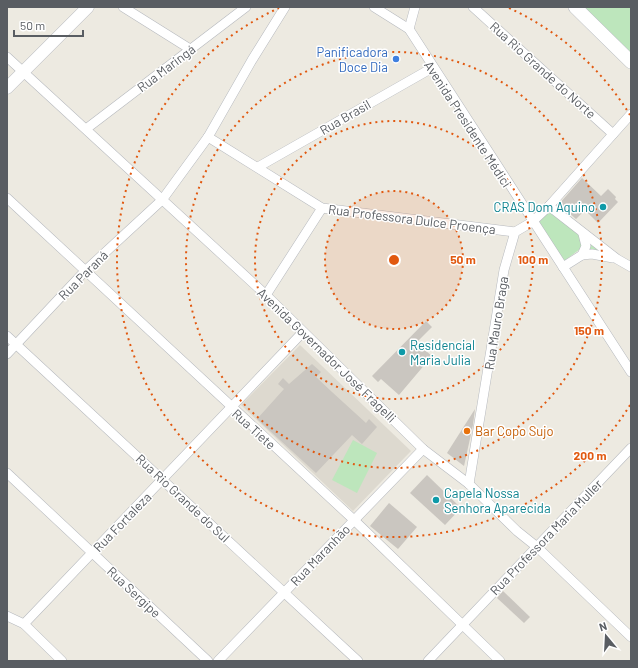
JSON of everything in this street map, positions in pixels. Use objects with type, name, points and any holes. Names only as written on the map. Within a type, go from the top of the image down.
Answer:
[{"type":"main road","points":[[575,7],[631,62]]},
{"type":"street","points":[[7,88],[88,7]]},
{"type":"street","points":[[123,7],[190,49]]},
{"type":"street","name":"Rua Maringá","points":[[86,129],[246,7]]},
{"type":"street","name":"Rua Paraná","points":[[7,354],[85,271],[162,200],[208,137],[252,60],[285,7]]},
{"type":"street","name":"Avenida Presidente Médici","points":[[374,7],[408,29],[532,222],[631,372]]},
{"type":"street","points":[[408,29],[415,7]]},
{"type":"street","name":"Rua Rio Grande do Norte","points":[[473,7],[613,134]]},
{"type":"street","name":"Avenida Governador José Fragelli","points":[[7,57],[266,295],[422,449],[469,484],[517,531],[537,547],[631,637]]},
{"type":"street","name":"Rua Brasil","points":[[258,167],[432,68]]},
{"type":"street","points":[[515,232],[532,222],[549,206],[631,114]]},
{"type":"street","name":"Rua Professora Dulce Proença","points":[[208,137],[322,208],[515,232]]},
{"type":"street","name":"Rua Tiete","points":[[7,198],[354,520],[462,626],[500,661]]},
{"type":"street","points":[[549,206],[616,259],[631,267]]},
{"type":"street","points":[[266,295],[322,208]]},
{"type":"street","name":"Rua Mauro Braga","points":[[469,484],[504,270],[515,232]]},
{"type":"street","points":[[582,255],[586,246],[583,234]]},
{"type":"street","points":[[562,267],[582,255],[592,254],[616,259]]},
{"type":"street","name":"Rua Fortaleza","points":[[24,624],[303,332]]},
{"type":"street","name":"Rua Rio Grande do Sul","points":[[7,336],[358,661]]},
{"type":"street","name":"Rua Professora Maria Muller","points":[[428,661],[631,448]]},
{"type":"street","name":"Rua Maranhão","points":[[218,661],[422,449]]},
{"type":"street","name":"Rua Sergipe","points":[[7,473],[208,661]]},
{"type":"street","points":[[7,616],[24,624],[62,661]]},
{"type":"shaded area","points":[[300,345],[411,451],[353,511],[241,405]]},
{"type":"green space","points":[[582,7],[631,7],[630,53]]},
{"type":"green space","points":[[547,212],[552,213],[604,254],[580,249],[563,262],[540,224],[539,218]]},
{"type":"green space","points":[[353,440],[377,453],[357,493],[332,480]]},
{"type":"building","points":[[582,178],[601,196],[608,189],[616,197],[615,199],[618,202],[598,223],[585,210],[576,219],[559,204]]},
{"type":"building","points":[[426,321],[432,327],[416,343],[432,356],[399,395],[381,379],[378,382],[372,376]]},
{"type":"building","points":[[312,364],[321,372],[316,377],[366,423],[369,419],[377,427],[362,444],[352,435],[316,473],[257,419],[284,389],[278,384],[283,378],[289,384]]},
{"type":"building","name":"Bar Copo Sujo","points":[[475,409],[473,425],[464,466],[447,453]]},
{"type":"building","name":"Capela Nossa Senhora Aparecida","points":[[427,475],[461,508],[445,525],[410,493]]},
{"type":"building","points":[[389,503],[417,527],[398,549],[370,526]]},
{"type":"building","points":[[503,591],[530,617],[524,623],[497,598]]},
{"type":"place","name":"Panificadora Doce Dia","points":[[396,59]]},
{"type":"place","name":"CRAS Dom Aquino","points":[[603,207]]},
{"type":"place","name":"Residencial Maria Julia","points":[[402,352]]},
{"type":"place","name":"Bar Copo Sujo","points":[[467,431]]},
{"type":"place","name":"Capela Nossa Senhora Aparecida","points":[[436,500]]}]
